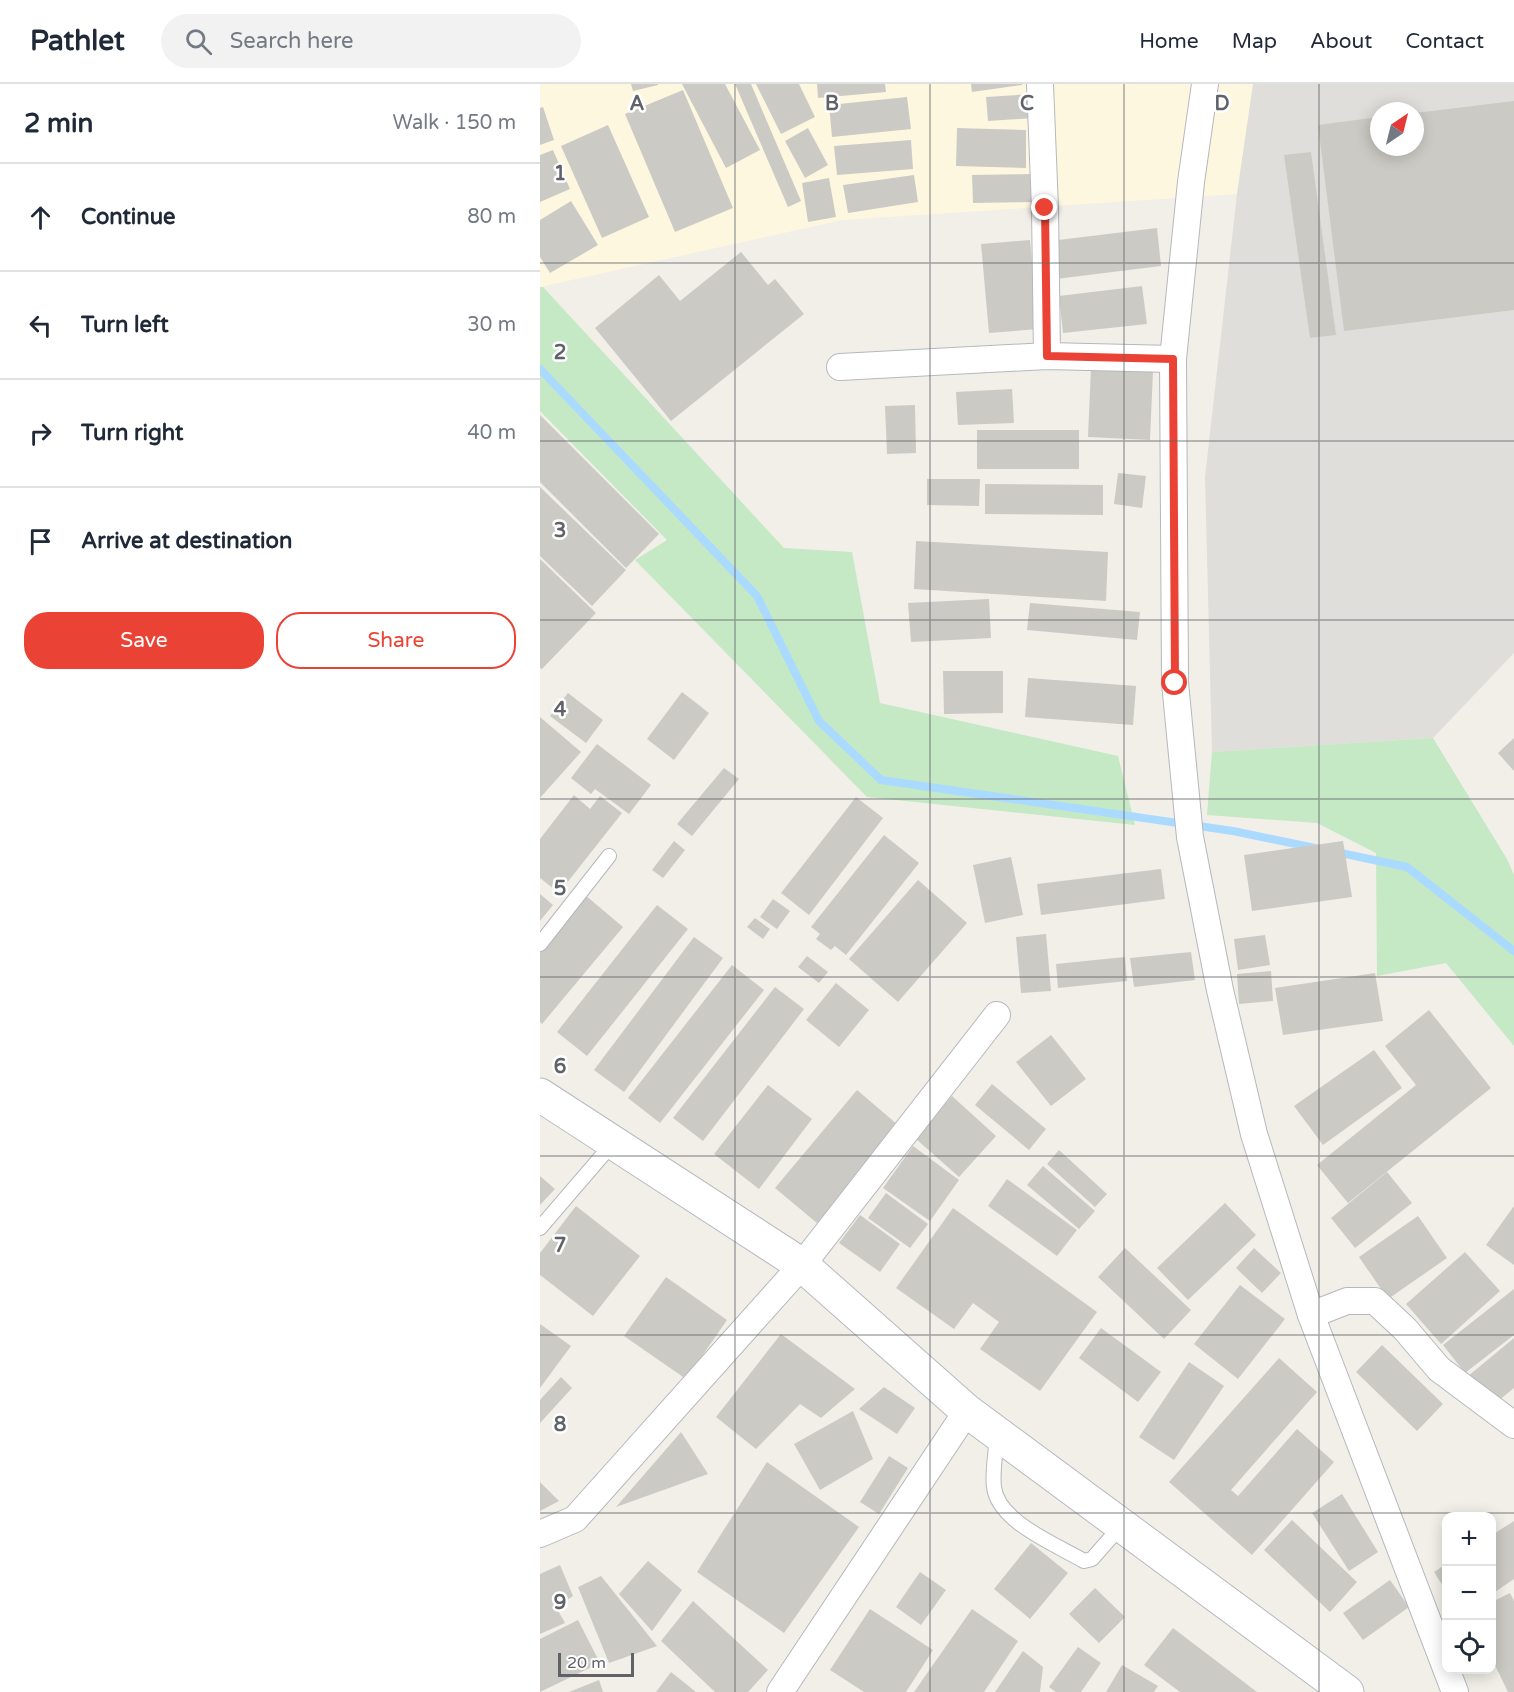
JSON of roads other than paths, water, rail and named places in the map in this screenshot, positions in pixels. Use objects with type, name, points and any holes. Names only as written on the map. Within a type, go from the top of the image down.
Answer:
[{"type":"main road","points":[[540,1095],[802,1265],[968,1412],[1344,1691]]},
{"type":"street","points":[[1040,84],[1045,208],[1047,356]]},
{"type":"street","points":[[1205,84],[1191,182],[1173,359],[1175,683],[1186,812],[1220,990],[1254,1134],[1311,1315],[1455,1692]]},
{"type":"street","points":[[840,367],[1047,356],[1173,359]]},
{"type":"street","points":[[540,1534],[575,1519],[802,1265],[998,1015]]},
{"type":"street","points":[[1311,1315],[1347,1301],[1375,1301],[1405,1329],[1440,1369],[1514,1425]]},
{"type":"street","points":[[780,1692],[968,1412]]},
{"type":"lane","points":[[540,944],[609,856]]},
{"type":"lane","points":[[540,1228],[613,1143]]},
{"type":"lane","points":[[998,1434],[994,1488],[1001,1504],[1014,1520],[1084,1561],[1092,1559],[1121,1526]]},
{"type":"waterway","points":[[540,369],[757,596],[819,721],[881,780],[1233,831],[1315,848]]},
{"type":"waterway","points":[[1336,852],[1407,867],[1514,951]]}]
